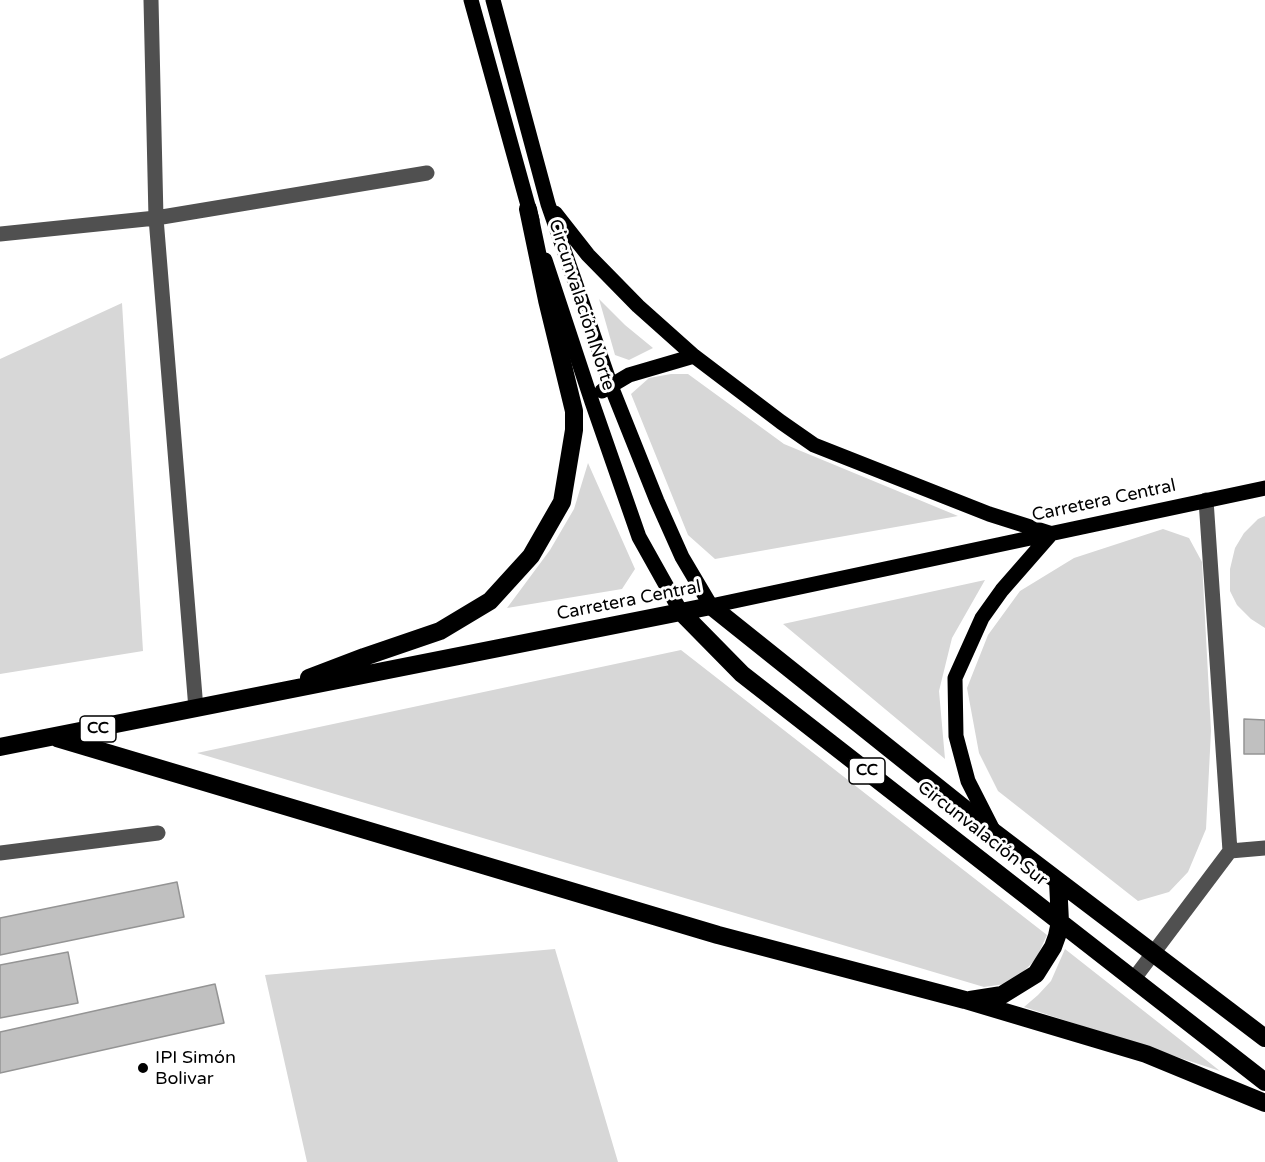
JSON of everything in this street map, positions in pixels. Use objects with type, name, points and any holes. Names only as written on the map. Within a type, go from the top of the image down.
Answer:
[{"type":"highway","points":[[265,695],[440,631],[490,601],[531,556],[562,502],[574,430],[574,411],[528,209]]},
{"type":"highway","name":"Carretera Central","points":[[0,747],[711,606]]},
{"type":"highway","name":"Circunvalación Sur","points":[[711,606],[995,833],[1265,1038]]},
{"type":"highway","name":"Circunvalación Sur","points":[[681,612],[742,674],[1265,1082]]},
{"type":"highway","points":[[55,737],[718,935],[965,1000],[1146,1053],[1265,1103]]},
{"type":"highway","points":[[965,1000],[1002,995],[1036,974],[1053,947],[1060,922],[1058,881]]},
{"type":"main road","name":"Circunvalación Norte","points":[[471,0],[528,209],[592,402],[639,537],[681,612]]},
{"type":"main road","name":"Circunvalación Norte","points":[[493,0],[548,204],[611,386],[682,557],[711,606]]},
{"type":"main road","points":[[548,204],[588,255],[638,306],[694,356],[814,445],[988,514],[1051,534],[1002,590],[982,618],[955,678],[956,736],[968,781],[995,833]]},
{"type":"main road","points":[[592,402],[603,391],[629,375],[694,356]]},
{"type":"main road","name":"Carretera Central","points":[[711,606],[1265,488]]},
{"type":"street","points":[[151,0],[156,218],[196,709]]},
{"type":"street","points":[[0,234],[156,218],[428,172]]},
{"type":"street","points":[[1133,980],[1230,851],[1206,500]]},
{"type":"street","points":[[0,853],[158,833]]},
{"type":"street","points":[[1230,851],[1265,848]]},
{"type":"shaded area","points":[[599,299],[653,348],[629,360],[615,355]]},
{"type":"shaded area","points":[[122,303],[143,651],[0,674],[0,359]]},
{"type":"shaded area","points":[[688,374],[784,444],[958,516],[715,559],[688,535],[631,394],[649,378]]},
{"type":"shaded area","points":[[588,463],[635,569],[622,589],[507,608],[550,550],[574,509]]},
{"type":"shaded area","points":[[1265,516],[1265,628],[1251,619],[1237,605],[1230,591],[1230,569],[1235,548],[1244,533],[1258,519]]},
{"type":"shaded area","points":[[1163,529],[1189,538],[1202,562],[1211,731],[1206,829],[1188,872],[1169,892],[1138,901],[998,791],[979,753],[967,688],[988,635],[1020,591],[1074,558]]},
{"type":"shaded area","points":[[985,580],[952,638],[939,691],[945,759],[783,624]]},
{"type":"shaded area","points":[[681,650],[1047,935],[1036,959],[1024,971],[1005,984],[984,987],[197,753]]},
{"type":"shaded area","points":[[555,949],[618,1162],[307,1162],[265,975]]},
{"type":"shaded area","points":[[1065,949],[1220,1071],[1024,1007],[1051,981]]},
{"type":"building","points":[[1244,719],[1265,720],[1265,754],[1244,754]]},
{"type":"building","points":[[177,882],[184,917],[0,955],[0,918]]},
{"type":"building","points":[[68,952],[78,1003],[0,1018],[0,965]]},
{"type":"building","points":[[215,984],[224,1023],[0,1073],[0,1032]]},
{"type":"place","name":"IPI Simón Bolivar","points":[[143,1068]]}]
